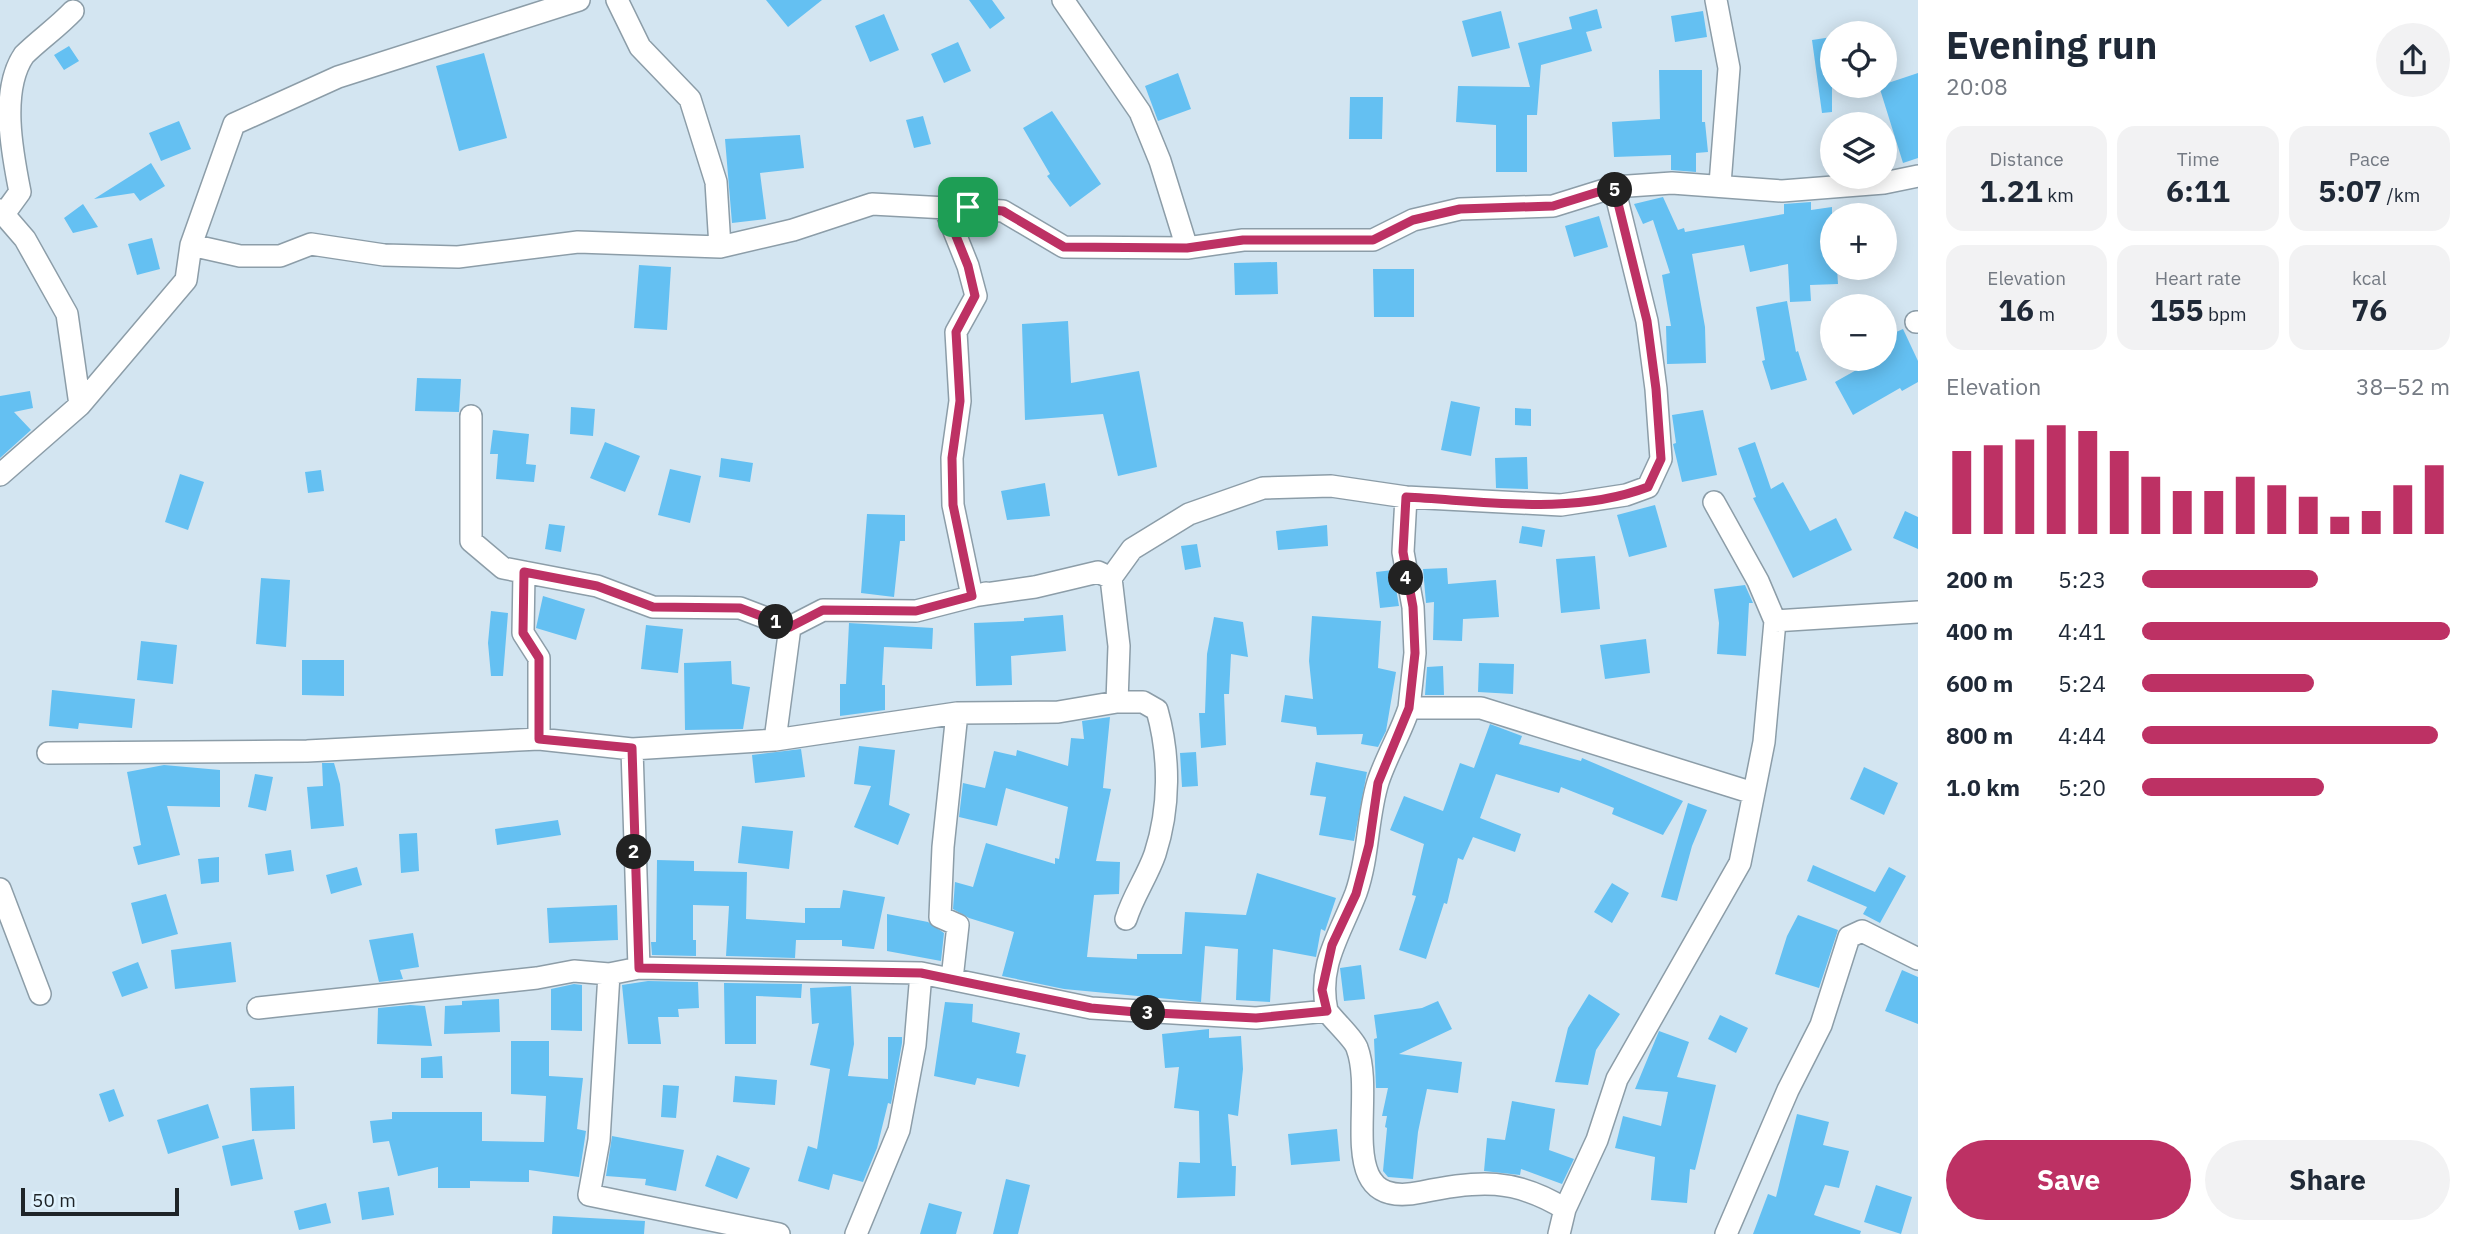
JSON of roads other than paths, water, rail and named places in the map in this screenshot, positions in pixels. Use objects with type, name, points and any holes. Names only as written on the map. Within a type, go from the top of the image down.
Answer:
[{"type":"street","points":[[0,475],[80,405],[186,280],[191,245],[234,124],[338,77],[579,0]]},
{"type":"street","points":[[617,0],[640,47],[690,99],[716,182],[720,247]]},
{"type":"street","points":[[1063,0],[1140,112],[1160,161],[1187,248]]},
{"type":"street","points":[[1716,0],[1729,68],[1720,184]]},
{"type":"street","points":[[73,11],[22,57],[8,90],[7,124],[20,192],[2,212],[25,239],[67,314],[80,405]]},
{"type":"street","points":[[191,245],[240,256],[280,256],[311,244],[384,256],[458,257],[578,242],[720,247],[793,230],[872,204],[1003,211],[1064,247],[1187,248],[1243,240],[1373,240],[1413,220],[1460,209],[1553,206],[1614,187],[1672,183],[1720,184],[1782,191],[1884,183],[1918,176]]},
{"type":"street","points":[[1117,702],[1119,646],[1111,578],[1132,549],[1189,514],[1263,488],[1331,486],[1406,497],[1561,505],[1626,495],[1648,487],[1661,459],[1656,389],[1647,321],[1614,187]]},
{"type":"street","points":[[944,206],[968,266],[975,296],[956,332],[960,401],[952,458],[953,505],[972,596]]},
{"type":"street","points":[[471,416],[471,541],[503,568],[597,586],[653,607],[740,608],[790,627],[823,610],[916,611],[972,596],[1035,587],[1098,572],[1111,578]]},
{"type":"street","points":[[1406,497],[1403,552],[1413,607],[1415,653],[1409,708],[1378,783],[1369,845],[1356,894],[1332,945],[1322,990],[1327,1011],[1357,1046],[1364,1109],[1364,1163],[1367,1178],[1379,1191],[1401,1196],[1446,1187],[1490,1183],[1538,1192],[1566,1209]]},
{"type":"street","points":[[1559,1234],[1566,1209],[1597,1140],[1617,1079],[1740,863],[1765,742],[1775,621],[1758,581],[1714,502]]},
{"type":"street","points":[[524,572],[523,633],[539,658],[539,739]]},
{"type":"street","points":[[1775,621],[1918,612]]},
{"type":"street","points":[[775,740],[790,627]]},
{"type":"street","points":[[48,753],[307,751],[539,739],[632,748],[775,740],[957,713],[1058,712],[1117,702],[1143,702],[1157,710],[1166,740],[1165,816],[1154,856],[1126,919]]},
{"type":"street","points":[[1409,708],[1481,708],[1754,793]]},
{"type":"street","points":[[952,979],[958,925],[940,917],[943,847],[957,713]]},
{"type":"street","points":[[632,748],[639,968]]},
{"type":"street","points":[[0,889],[9,920],[40,994]]},
{"type":"street","points":[[1726,1234],[1821,1025],[1849,937],[1862,931],[1918,960]]},
{"type":"street","points":[[258,1008],[537,978],[574,971],[609,974],[639,968],[921,973],[1102,1009],[1256,1018],[1327,1011]]},
{"type":"street","points":[[856,1234],[899,1130],[915,1045],[921,973]]},
{"type":"street","points":[[609,974],[599,1140],[589,1195],[779,1234]]}]
